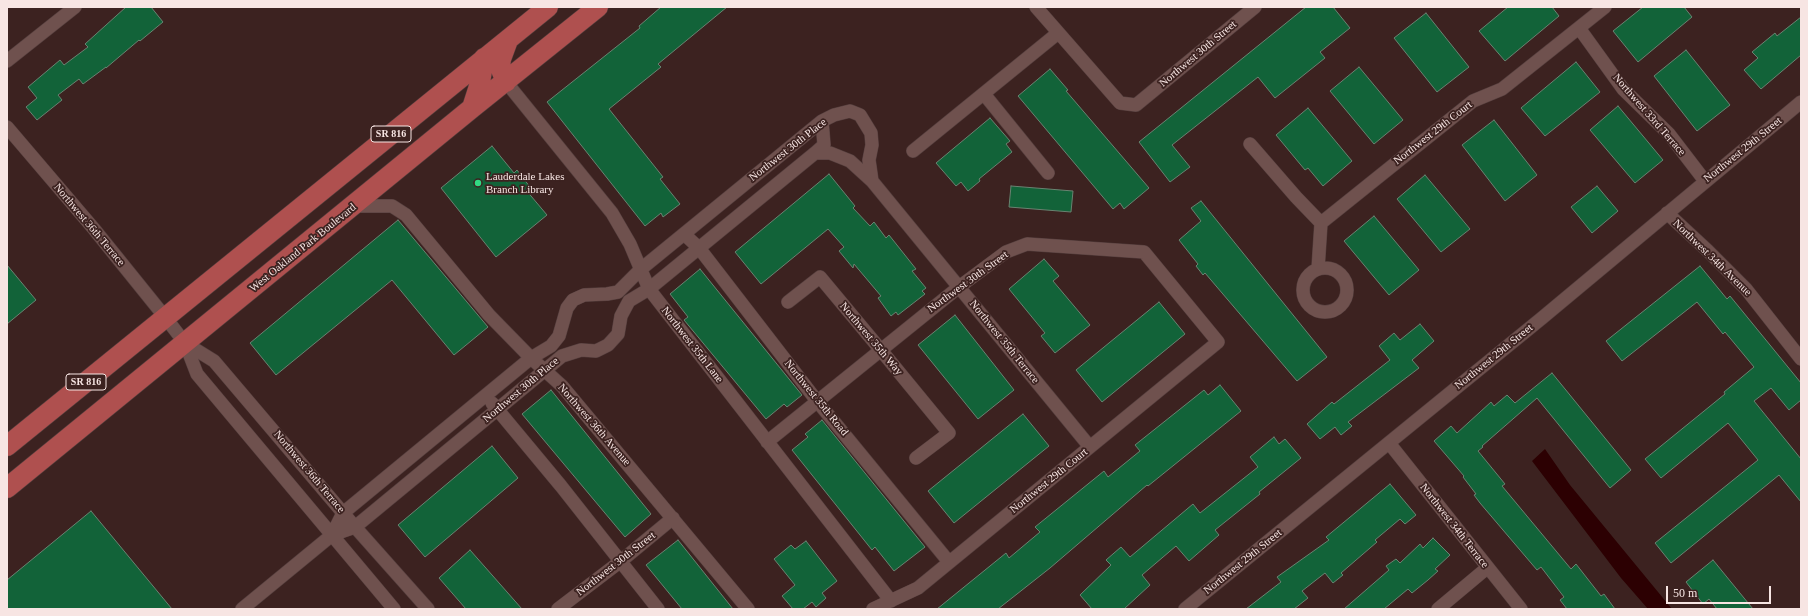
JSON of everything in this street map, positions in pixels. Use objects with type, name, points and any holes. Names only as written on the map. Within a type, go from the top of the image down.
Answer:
[{"type":"main road","name":"SR 816","points":[[7,446],[548,7]]},
{"type":"main road","name":"West Oakland Park Boulevard","points":[[7,488],[354,206],[472,108],[598,7]]},
{"type":"main road","points":[[506,82],[500,67],[501,59],[508,40]]},
{"type":"main road","points":[[472,108],[480,83],[484,58]]},
{"type":"street","points":[[7,61],[75,7]]},
{"type":"street","points":[[913,151],[1058,33],[1036,7]]},
{"type":"street","name":"Northwest 30th Street","points":[[1058,33],[1120,103],[1136,105],[1255,7]]},
{"type":"street","name":"Northwest 29th Court","points":[[1321,223],[1472,102],[1502,89],[1605,7]]},
{"type":"street","name":"Northwest 33rd Terrace","points":[[1579,28],[1623,89],[1669,134],[1705,181]]},
{"type":"street","name":"Northwest 35th Lane","points":[[506,82],[612,213],[630,244],[649,289],[891,601]]},
{"type":"street","points":[[984,94],[1048,173]]},
{"type":"street","name":"Northwest 29th Street","points":[[1185,609],[1389,443],[1801,102]]},
{"type":"street","name":"Northwest 30th Place","points":[[332,535],[343,513],[531,358],[551,346],[559,336],[567,308],[573,300],[584,295],[618,292],[641,269],[822,121],[834,114],[850,110],[860,115],[872,134],[872,145],[868,160],[872,182]]},
{"type":"street","points":[[815,153],[824,145],[822,121]]},
{"type":"street","name":"Northwest 36th Terrace","points":[[7,128],[94,229],[165,317],[185,343],[197,374],[394,609]]},
{"type":"street","points":[[1250,144],[1321,223],[1318,269]]},
{"type":"street","name":"Northwest 30th Place","points":[[332,535],[355,527],[562,356],[581,350],[596,351],[608,345],[618,334],[621,316],[629,301],[649,289],[815,153],[830,153],[850,161],[872,182]]},
{"type":"street","name":"Northwest 35th Terrace","points":[[872,182],[1090,447]]},
{"type":"street","name":"Northwest 36th Avenue","points":[[354,206],[392,206],[406,215],[489,315],[531,358],[562,386],[748,609]]},
{"type":"street","name":"Northwest 34th Avenue","points":[[1666,214],[1708,251],[1746,289],[1801,359]]},
{"type":"street","name":"Northwest 35th Road","points":[[684,234],[699,248],[817,400],[949,562]]},
{"type":"street","name":"Northwest 30th Street","points":[[767,442],[880,349],[959,287],[1006,252],[1028,244],[1144,252],[1218,342]]},
{"type":"street","name":"Northwest 35th Way","points":[[788,302],[820,277],[949,433],[916,458]]},
{"type":"street","name":"Northwest 29th Court","points":[[873,609],[918,588],[1218,342]]},
{"type":"street","name":"Northwest 36th Terrace","points":[[185,343],[214,361],[355,527],[428,609]]},
{"type":"street","points":[[486,396],[561,486],[658,609]]},
{"type":"street","name":"Northwest 34th Terrace","points":[[1389,443],[1521,609]]},
{"type":"street","name":"Northwest 30th Street","points":[[558,609],[621,561],[673,518]]},
{"type":"street","points":[[242,609],[332,535]]},
{"type":"street","points":[[1438,609],[1487,568]]},
{"type":"shaded area","points":[[1545,449],[1570,485],[1672,609],[1648,609],[1621,578],[1532,461]]},
{"type":"building","points":[[126,7],[151,7],[163,22],[106,68],[83,84],[79,79],[58,95],[62,100],[37,120],[26,107],[37,98],[28,87],[60,60],[64,65],[88,47],[85,44]]},
{"type":"building","points":[[661,7],[727,7],[658,64],[661,67],[609,109],[663,177],[660,179],[680,204],[663,217],[661,213],[645,226],[547,102],[640,28],[639,26]]},
{"type":"building","points":[[1306,7],[1333,7],[1350,28],[1320,52],[1325,58],[1275,98],[1258,77],[1172,145],[1190,167],[1170,182],[1139,142]]},
{"type":"building","points":[[1508,7],[1552,7],[1559,16],[1505,61],[1479,31]]},
{"type":"building","points":[[1643,7],[1684,7],[1692,17],[1638,62],[1613,31]]},
{"type":"building","points":[[1426,13],[1469,67],[1437,92],[1394,38]]},
{"type":"building","points":[[1801,17],[1801,55],[1761,89],[1744,70],[1758,58],[1752,52],[1775,33],[1777,36]]},
{"type":"building","points":[[1686,50],[1730,105],[1697,131],[1654,76]]},
{"type":"building","points":[[1576,62],[1600,92],[1545,136],[1521,108]]},
{"type":"building","points":[[1359,67],[1403,120],[1374,144],[1330,91]]},
{"type":"building","points":[[1050,69],[1068,90],[1066,91],[1149,188],[1124,209],[1120,203],[1113,209],[1018,96]]},
{"type":"building","points":[[1618,106],[1663,160],[1635,183],[1590,130]]},
{"type":"building","points":[[1308,108],[1352,161],[1323,186],[1308,168],[1305,170],[1276,135]]},
{"type":"building","points":[[990,118],[1010,141],[1006,144],[1012,152],[979,179],[980,181],[968,191],[961,182],[956,186],[936,163]]},
{"type":"building","points":[[1494,120],[1537,175],[1505,201],[1462,145]]},
{"type":"building","points":[[492,146],[514,173],[517,170],[530,187],[526,190],[547,215],[496,257],[441,188]]},
{"type":"building","points":[[829,174],[855,206],[853,208],[870,226],[874,222],[886,238],[889,235],[916,269],[912,271],[926,288],[922,291],[925,294],[898,315],[896,312],[891,316],[878,298],[881,296],[854,264],[853,268],[839,251],[844,247],[828,229],[761,284],[735,252]]},
{"type":"building","points":[[1425,175],[1470,229],[1441,252],[1397,199]]},
{"type":"building","points":[[1011,186],[1073,191],[1071,212],[1009,207]]},
{"type":"building","points":[[1597,186],[1618,211],[1592,233],[1571,207]]},
{"type":"building","points":[[1201,201],[1327,357],[1297,381],[1205,273],[1203,275],[1196,266],[1198,264],[1179,240],[1201,221],[1191,208]]},
{"type":"building","points":[[1374,216],[1419,270],[1389,295],[1344,241]]},
{"type":"building","points":[[398,220],[488,327],[454,355],[392,280],[276,375],[250,343]]},
{"type":"building","points":[[1044,259],[1059,276],[1053,281],[1090,325],[1055,353],[1041,336],[1045,333],[1009,289]]},
{"type":"building","points":[[7,265],[36,300],[7,324]]},
{"type":"building","points":[[1700,266],[1727,299],[1730,296],[1801,383],[1801,400],[1789,410],[1771,388],[1754,401],[1801,459],[1801,502],[1779,475],[1671,563],[1655,543],[1758,460],[1728,423],[1661,478],[1645,459],[1725,394],[1724,392],[1754,367],[1725,332],[1723,334],[1697,302],[1622,361],[1606,341]]},
{"type":"building","points":[[700,269],[802,395],[787,407],[784,404],[766,419],[684,320],[688,317],[670,294]]},
{"type":"building","points":[[1159,302],[1185,334],[1102,402],[1076,370]]},
{"type":"building","points":[[955,315],[1014,390],[978,419],[918,345]]},
{"type":"building","points":[[1420,324],[1434,341],[1412,360],[1419,368],[1348,422],[1352,426],[1341,435],[1335,427],[1320,439],[1307,424],[1332,402],[1334,404],[1390,360],[1379,346],[1394,333],[1400,340]]},
{"type":"building","points":[[1552,373],[1631,470],[1610,488],[1537,398],[1478,451],[1505,484],[1502,486],[1571,569],[1576,564],[1601,596],[1604,594],[1615,609],[1567,609],[1560,600],[1564,597],[1541,567],[1537,570],[1480,503],[1474,495],[1476,494],[1463,477],[1464,476],[1434,441],[1451,426],[1457,433],[1491,402],[1494,406],[1507,395],[1515,403]]},
{"type":"building","points":[[1220,385],[1241,411],[1148,486],[1147,485],[1050,568],[998,609],[937,609],[1006,553],[1009,558],[1040,532],[1035,527],[1104,471],[1108,477],[1140,451],[1135,445],[1204,390],[1208,395]]},
{"type":"building","points":[[551,390],[651,514],[625,537],[522,414]]},
{"type":"building","points":[[1023,414],[1049,446],[954,523],[928,491]]},
{"type":"building","points":[[822,420],[925,547],[894,571],[875,547],[872,550],[792,450],[808,437],[805,434]]},
{"type":"building","points":[[1274,437],[1279,444],[1285,439],[1301,458],[1259,492],[1260,494],[1215,530],[1219,535],[1189,561],[1176,546],[1142,575],[1150,585],[1124,609],[1092,609],[1080,595],[1111,565],[1106,560],[1121,547],[1130,557],[1193,504],[1200,513],[1258,467],[1250,457]]},
{"type":"building","points":[[492,446],[518,478],[425,557],[398,525]]},
{"type":"building","points":[[1390,484],[1416,515],[1405,524],[1400,519],[1375,540],[1377,542],[1341,573],[1343,575],[1333,583],[1325,573],[1302,591],[1308,598],[1294,609],[1246,609],[1281,582],[1277,577],[1329,540],[1326,537]]},
{"type":"building","points":[[91,511],[172,609],[7,609],[7,580]]},
{"type":"building","points":[[1433,538],[1450,555],[1435,569],[1438,571],[1412,593],[1408,589],[1384,609],[1344,609],[1389,570],[1386,566],[1396,559],[1400,563],[1420,544],[1423,548]]},
{"type":"building","points":[[678,540],[733,609],[682,609],[646,565]]},
{"type":"building","points":[[806,541],[837,581],[822,593],[826,598],[816,607],[812,602],[803,609],[793,609],[782,596],[795,585],[774,559],[791,545],[795,549]]},
{"type":"building","points":[[470,550],[522,609],[466,609],[439,578]]},
{"type":"building","points":[[1713,560],[1753,609],[1717,609],[1709,599],[1703,604],[1686,582]]},
{"type":"place","name":"Lauderdale Lakes Branch Library","points":[[478,183]]}]
